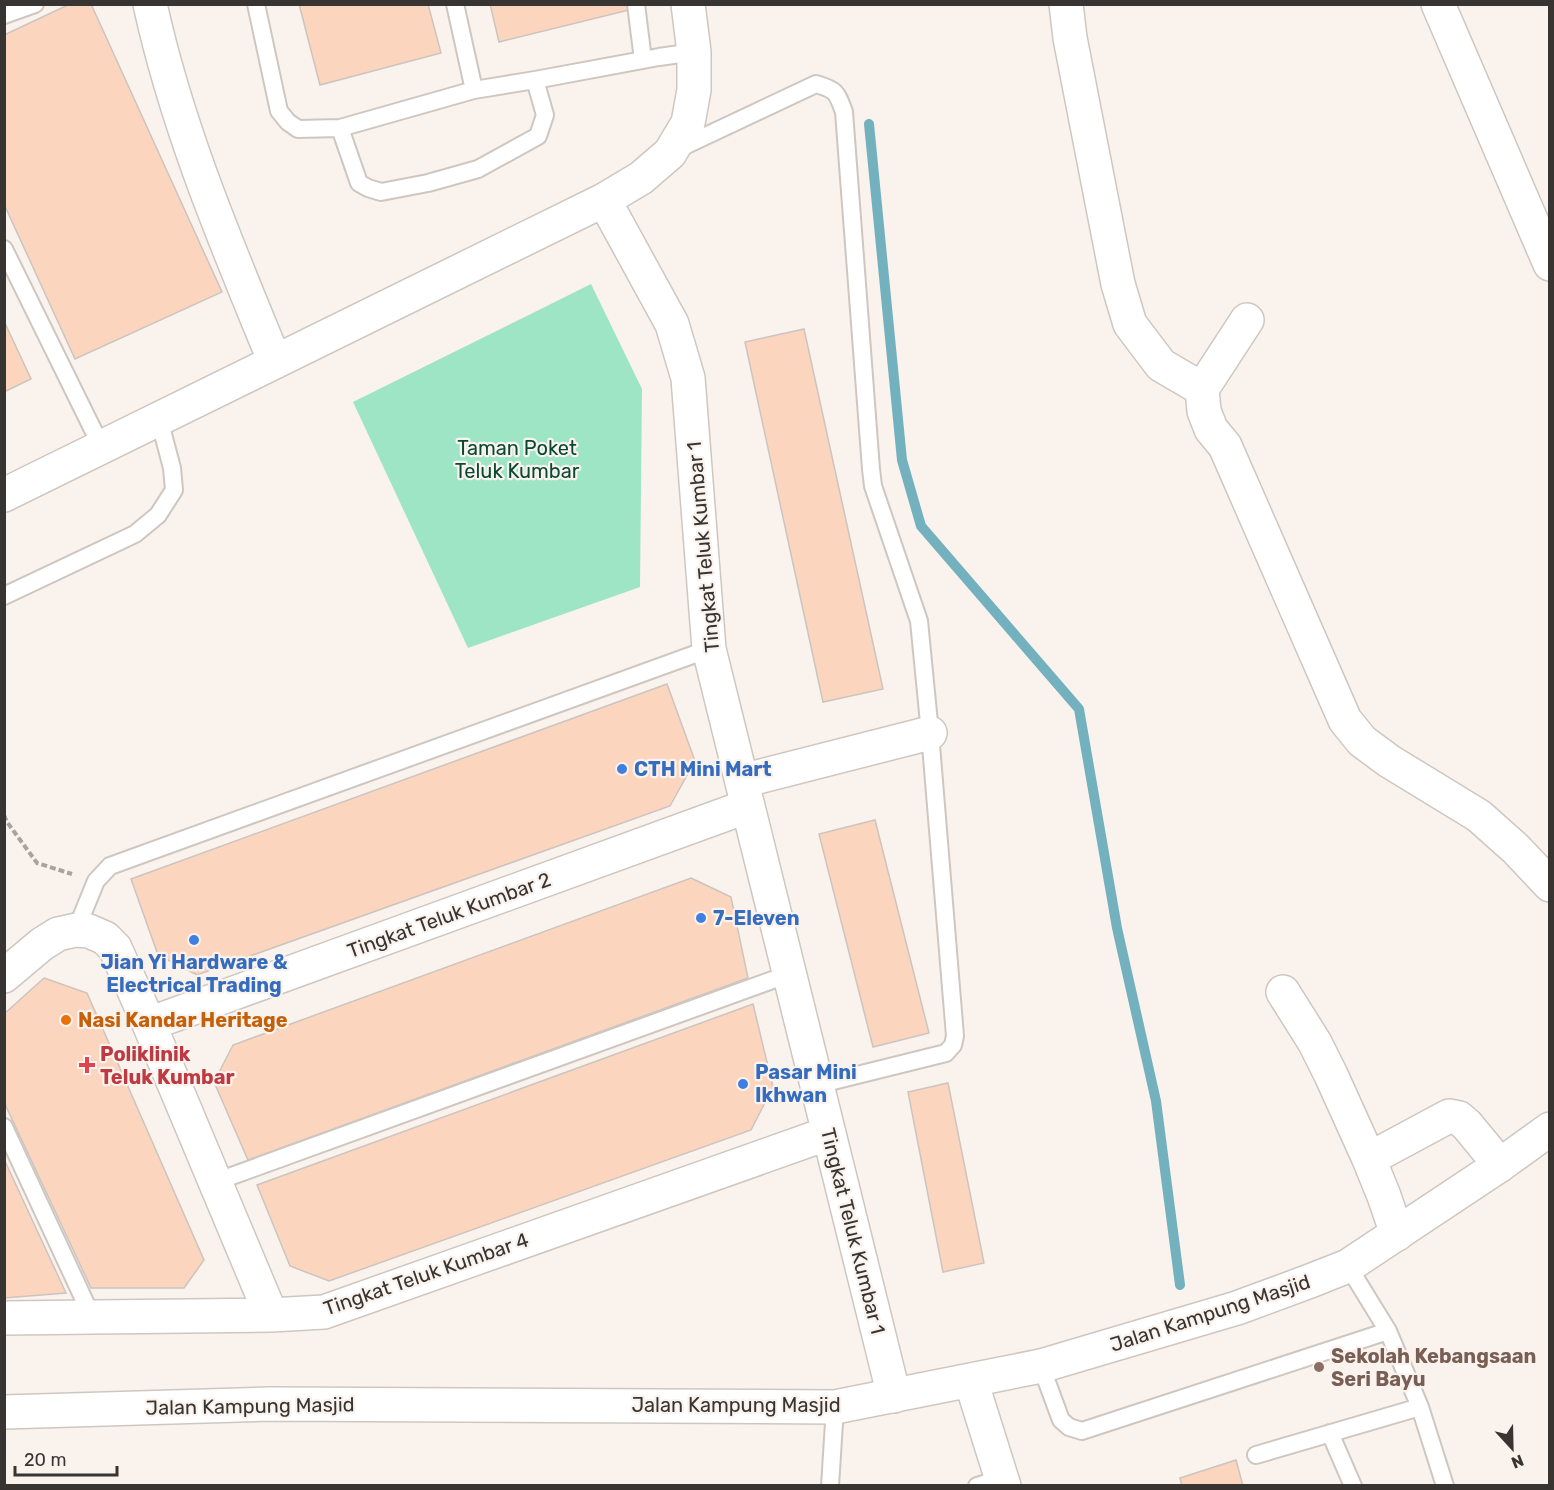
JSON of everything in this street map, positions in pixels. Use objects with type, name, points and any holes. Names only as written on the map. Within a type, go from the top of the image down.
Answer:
[{"type":"street","points":[[150,4],[171,88],[213,208],[275,362]]},
{"type":"street","points":[[4,495],[604,200],[641,178],[670,153],[688,123],[694,90],[694,52],[688,4]]},
{"type":"street","points":[[1066,4],[1070,38],[1118,284],[1130,324],[1161,365],[1202,389]]},
{"type":"street","points":[[1438,4],[1550,264]]},
{"type":"street","name":"Tingkat Teluk Kumbar 1","points":[[604,200],[672,324],[688,378],[709,649],[894,1396]]},
{"type":"street","points":[[1247,320],[1202,389],[1204,411],[1211,429],[1225,446],[1262,535],[1345,720],[1362,741],[1389,761],[1479,816],[1516,849],[1550,885]]},
{"type":"street","name":"Tingkat Teluk Kumbar 2","points":[[149,1024],[745,794],[930,733]]},
{"type":"street","points":[[4,976],[42,944],[58,934],[82,930],[105,938],[115,948],[271,1315]]},
{"type":"street","points":[[1283,992],[1315,1043],[1370,1159],[1397,1234]]},
{"type":"street","points":[[1370,1159],[1449,1116],[1459,1118],[1467,1125],[1500,1165]]},
{"type":"street","name":"Jalan Kampung Masjid","points":[[4,1412],[270,1404],[835,1407],[1041,1366],[1237,1308],[1310,1281],[1348,1266],[1550,1129]]},
{"type":"street","name":"Tingkat Teluk Kumbar 4","points":[[4,1318],[271,1315],[324,1312],[829,1133]]},
{"type":"street","points":[[971,1381],[995,1483]]},
{"type":"lane","points":[[4,15],[35,4]]},
{"type":"lane","points":[[256,4],[279,111],[298,129],[340,128],[474,90],[694,52]]},
{"type":"lane","points":[[454,4],[474,90]]},
{"type":"lane","points":[[636,4],[643,60]]},
{"type":"lane","points":[[340,128],[359,183],[368,189],[381,192],[428,183],[478,169],[538,136],[545,115],[536,80]]},
{"type":"lane","points":[[670,153],[816,84],[831,88],[838,96],[844,112],[873,486],[919,621],[955,1036],[953,1045],[946,1053],[817,1085]]},
{"type":"lane","points":[[4,249],[102,448]]},
{"type":"lane","points":[[4,596],[135,534],[158,515],[174,490],[172,468],[159,419]]},
{"type":"lane","points":[[82,930],[96,881],[110,866],[709,649]]},
{"type":"lane","points":[[215,1182],[789,974]]},
{"type":"lane","points":[[4,1127],[92,1317]]},
{"type":"lane","points":[[1348,1266],[1388,1331],[1420,1407],[1445,1485]]},
{"type":"lane","points":[[1041,1366],[1061,1420],[1069,1427],[1082,1431],[1388,1331]]},
{"type":"lane","points":[[830,1485],[835,1407]]},
{"type":"lane","points":[[1256,1455],[1420,1407]]},
{"type":"lane","points":[[1330,1433],[1353,1485]]},
{"type":"path","points":[[4,815],[37,863],[96,881]]},
{"type":"green space","name":"Taman Poket Teluk Kumbar","points":[[591,284],[642,389],[640,587],[468,648],[353,402]]},
{"type":"building","points":[[70,4],[91,4],[222,292],[75,359],[4,204],[4,35]]},
{"type":"building","points":[[299,4],[428,4],[441,53],[320,85]]},
{"type":"building","points":[[490,4],[627,4],[629,10],[499,42]]},
{"type":"building","points":[[4,321],[31,379],[4,392]]},
{"type":"building","points":[[804,329],[883,689],[823,702],[745,342]]},
{"type":"building","points":[[667,684],[695,761],[670,806],[197,975],[158,955],[131,879]]},
{"type":"building","points":[[875,820],[929,1033],[873,1047],[819,834]]},
{"type":"building","points":[[691,878],[731,897],[748,978],[248,1160],[214,1082],[233,1045]]},
{"type":"building","points":[[44,978],[87,993],[204,1260],[184,1288],[91,1288],[4,1102],[4,1014]]},
{"type":"building","points":[[753,1004],[773,1087],[751,1130],[329,1281],[290,1266],[257,1185]]},
{"type":"building","points":[[948,1083],[984,1263],[943,1272],[908,1092]]},
{"type":"building","points":[[4,1159],[66,1293],[4,1298]]},
{"type":"building","points":[[1236,1460],[1243,1486],[1182,1486],[1180,1478]]},
{"type":"waterway","points":[[869,124],[902,460],[921,526],[1079,709],[1117,928],[1156,1101],[1180,1285]]},
{"type":"place","name":"CTH Mini Mart","points":[[622,769]]},
{"type":"place","name":"7-Eleven","points":[[701,918]]},
{"type":"place","name":"Jian Yi Hardware & Electrical Trading","points":[[194,940]]},
{"type":"place","name":"Nasi Kandar Heritage","points":[[66,1020]]},
{"type":"place","name":"Poliklinik Teluk Kumbar","points":[[87,1065]]},
{"type":"place","name":"Pasar Mini Ikhwan","points":[[743,1084]]},
{"type":"place","name":"Sekolah Kebangsaan Seri Bayu","points":[[1319,1367]]}]
